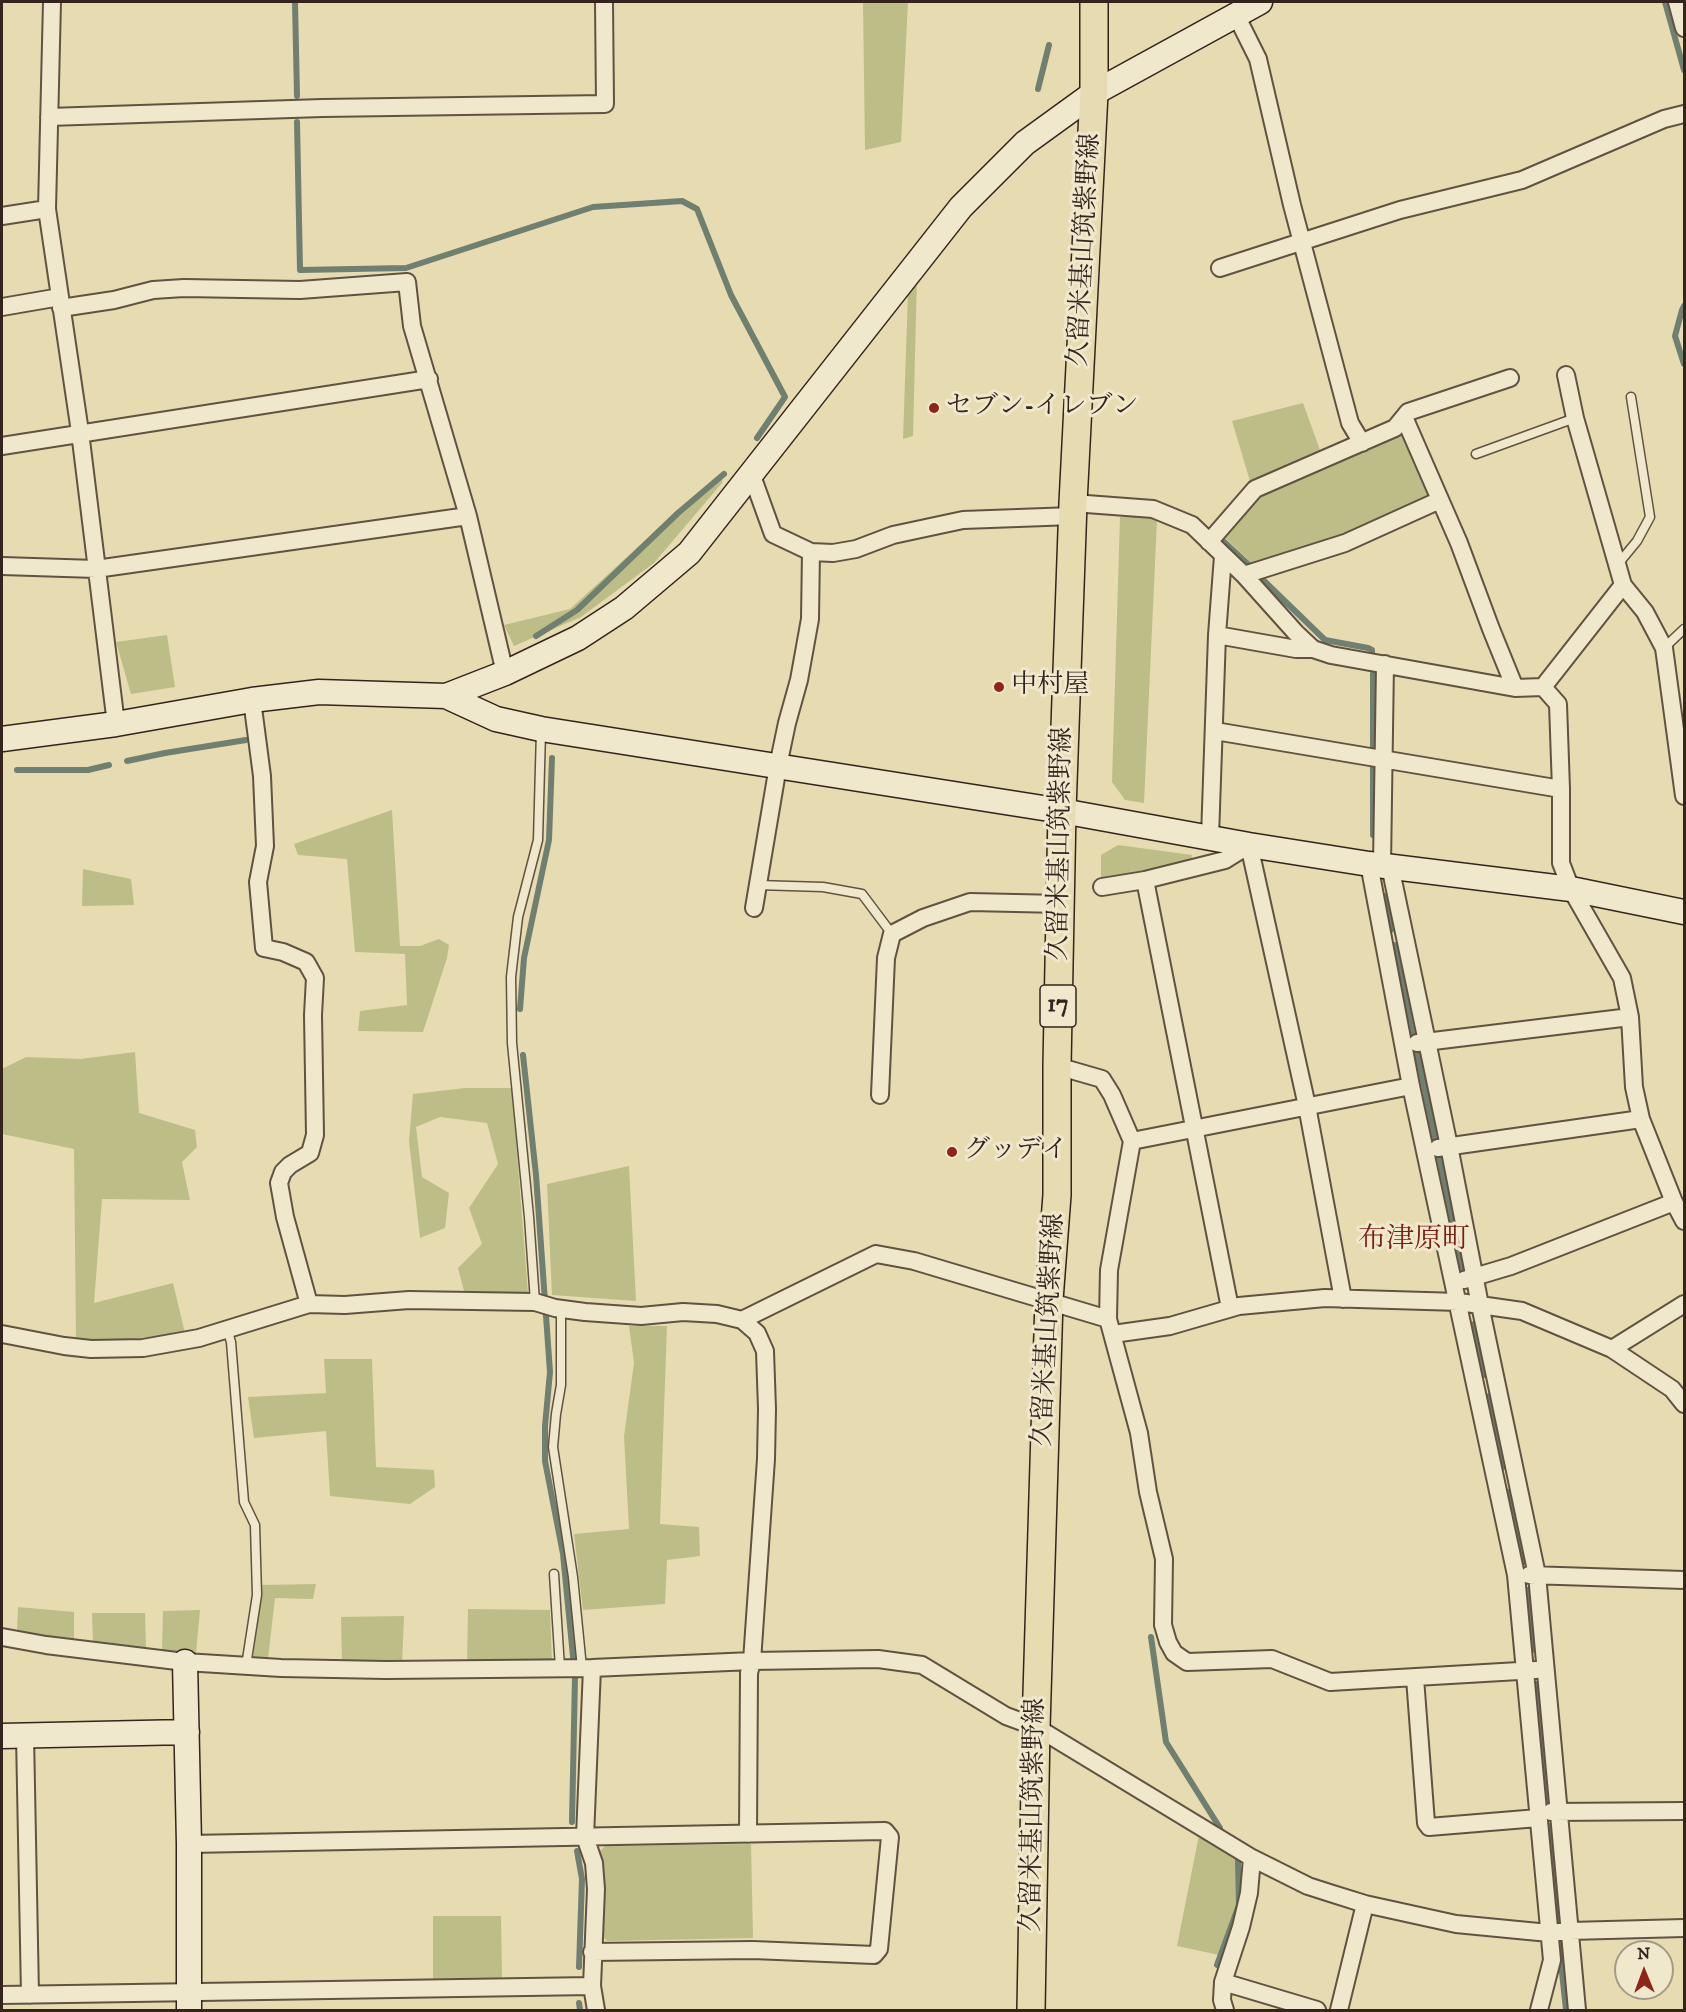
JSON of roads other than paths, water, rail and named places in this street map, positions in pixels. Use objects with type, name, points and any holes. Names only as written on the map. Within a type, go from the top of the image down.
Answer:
[{"type":"main road","name":"久留米基山筑紫野線","points":[[1031,2010],[1036,1727],[1049,1300],[1057,1195],[1062,812],[1073,509],[1094,93],[1094,2]]},
{"type":"street","points":[[52,2],[47,209],[80,432],[116,724]]},
{"type":"street","points":[[49,117],[322,108],[605,104],[604,2]]},
{"type":"street","points":[[446,696],[505,673],[578,638],[624,608],[688,553],[961,207],[1026,143],[1094,93],[1260,2]]},
{"type":"street","points":[[1677,2],[1684,28]]},
{"type":"street","points":[[1236,15],[1258,59],[1302,243],[1350,423],[1362,442]]},
{"type":"street","points":[[1220,268],[1400,210],[1522,180],[1644,127],[1684,114]]},
{"type":"street","points":[[2,216],[47,209]]},
{"type":"street","points":[[2,307],[114,300],[153,290],[184,288],[300,290],[407,282],[412,326],[468,516],[505,673]]},
{"type":"street","points":[[1566,375],[1575,418],[1623,585],[1645,612],[1664,648],[1683,769],[1684,796]]},
{"type":"street","points":[[1209,542],[1255,489],[1395,428],[1408,412],[1510,378]]},
{"type":"street","points":[[2,446],[80,432],[429,380]]},
{"type":"street","points":[[1404,417],[1515,687]]},
{"type":"street","points":[[751,472],[773,534],[811,552],[833,553],[856,549],[893,535],[963,520],[1073,509],[1153,509],[1192,525],[1244,575],[1313,649]]},
{"type":"street","points":[[1244,575],[1345,543],[1440,500]]},
{"type":"street","points":[[2,566],[96,569],[468,516]]},
{"type":"street","points":[[754,908],[778,766],[799,680],[810,619],[811,552]]},
{"type":"street","points":[[1210,837],[1217,635],[1223,556]]},
{"type":"street","points":[[1542,687],[1623,585]]},
{"type":"street","points":[[1217,635],[1296,649],[1313,649],[1331,656],[1515,687],[1542,687],[1558,704],[1561,863],[1571,890],[1622,978],[1630,1017],[1634,1087],[1641,1119],[1674,1202],[1684,1221]]},
{"type":"street","points":[[1385,664],[1380,865],[1411,1086],[1516,1575],[1552,1960],[1539,2010]]},
{"type":"street","points":[[2,739],[116,724],[252,700],[319,692],[446,696],[496,718],[541,729],[1062,812],[1249,845],[1571,890],[1684,912]]},
{"type":"street","points":[[252,700],[262,776],[265,846],[258,882],[264,948],[283,952],[306,962],[315,978],[313,1015],[315,1135],[310,1153],[290,1165],[283,1172],[279,1183],[285,1217],[309,1304]]},
{"type":"street","points":[[1215,731],[1561,789]]},
{"type":"street","points":[[1102,887],[1144,880],[1225,860],[1249,845]]},
{"type":"street","points":[[1249,845],[1307,1106],[1343,1299]]},
{"type":"street","points":[[1380,865],[1426,1042],[1449,1146],[1474,1277],[1537,1575],[1577,2010]]},
{"type":"street","points":[[1144,880],[1230,1308]]},
{"type":"street","points":[[880,1095],[886,958],[892,933],[923,918],[970,902],[1061,904]]},
{"type":"street","points":[[1404,1046],[1630,1017]]},
{"type":"street","points":[[1057,1066],[1102,1079],[1112,1095],[1132,1141],[1109,1270],[1110,1326],[1139,1433],[1148,1492],[1164,1559],[1163,1625],[1174,1653],[1187,1662],[1272,1659],[1330,1682],[1546,1670]]},
{"type":"street","points":[[1132,1141],[1411,1086]]},
{"type":"street","points":[[1426,1151],[1641,1119]]},
{"type":"street","points":[[1454,1283],[1511,1266],[1674,1202]]},
{"type":"street","points":[[742,1320],[876,1254],[914,1261],[1049,1300],[1110,1326],[1170,1326],[1230,1308],[1325,1298],[1459,1302],[1522,1311],[1612,1349],[1672,1389],[1684,1404]]},
{"type":"street","points":[[2,1334],[64,1346],[143,1348],[199,1338],[309,1304],[345,1305],[409,1300],[534,1302],[585,1312],[641,1316],[683,1312],[717,1314],[742,1320],[757,1333],[765,1351],[767,1409],[766,1459],[752,1661],[749,1673],[748,1834]]},
{"type":"street","points":[[1612,1349],[1684,1304]]},
{"type":"street","points":[[1516,1575],[1684,1580]]},
{"type":"street","points":[[2,1637],[46,1645],[185,1662],[246,1666],[386,1670],[587,1668],[752,1661],[878,1659],[922,1665],[1006,1716],[1036,1727],[1252,1858],[1308,1886],[1365,1904],[1456,1924],[1549,1933],[1684,1928]]},
{"type":"street","points":[[185,1662],[189,1845],[189,2002]]},
{"type":"street","points":[[587,1668],[585,1837],[594,1863],[596,1889],[592,1952],[592,1986],[596,2010]]},
{"type":"street","points":[[1415,1678],[1426,1823],[1429,1827],[1559,1812],[1684,1811]]},
{"type":"street","points":[[30,1995],[13,1736],[187,1732]]},
{"type":"street","points":[[189,1845],[885,1831],[890,1837],[879,1949],[874,1955],[753,1950],[592,1952]]},
{"type":"street","points":[[1225,2010],[1222,2000],[1223,1983],[1249,1893],[1252,1858]]},
{"type":"street","points":[[1339,2010],[1365,1904]]},
{"type":"street","points":[[1223,1983],[1317,2010]]},
{"type":"street","points":[[2,1995],[189,2002],[592,1986]]},
{"type":"lane","points":[[1617,564],[1637,541],[1650,517],[1631,397]]},
{"type":"lane","points":[[1476,454],[1575,418]]},
{"type":"lane","points":[[1664,648],[1684,628]]},
{"type":"lane","points":[[534,1302],[529,1217],[512,1043],[511,978],[518,917],[538,840],[541,729]]},
{"type":"lane","points":[[757,885],[823,887],[862,894],[892,933]]},
{"type":"lane","points":[[558,1308],[561,1385],[553,1447],[587,1668]]},
{"type":"lane","points":[[227,1329],[231,1342],[244,1502],[255,1526],[257,1595],[246,1666]]},
{"type":"lane","points":[[554,1574],[560,1668]]},
{"type":"waterway","points":[[295,2],[297,96]]},
{"type":"waterway","points":[[1665,2],[1684,70]]},
{"type":"waterway","points":[[1038,89],[1049,45]]},
{"type":"waterway","points":[[297,122],[300,270],[406,268],[593,207],[682,201],[697,209],[731,295],[785,397],[757,438]]},
{"type":"waterway","points":[[1684,306],[1675,336],[1684,364]]},
{"type":"waterway","points":[[536,636],[577,610],[678,513],[724,474]]},
{"type":"waterway","points":[[1223,541],[1249,565]]},
{"type":"waterway","points":[[1260,577],[1325,640],[1368,648],[1372,650],[1372,654]]},
{"type":"waterway","points":[[1373,674],[1373,748]]},
{"type":"waterway","points":[[127,761],[246,740]]},
{"type":"waterway","points":[[520,1009],[524,958],[549,840],[552,758]]},
{"type":"waterway","points":[[17,770],[88,770],[109,765]]},
{"type":"waterway","points":[[1373,765],[1373,835]]},
{"type":"waterway","points":[[1384,896],[1391,930]]},
{"type":"waterway","points":[[1394,945],[1413,1036]]},
{"type":"waterway","points":[[1417,1052],[1435,1139]]},
{"type":"waterway","points":[[523,1055],[536,1175],[550,1372],[545,1426],[545,1461],[563,1554],[575,1677],[572,1822]]},
{"type":"waterway","points":[[1439,1156],[1463,1269]]},
{"type":"waterway","points":[[1474,1324],[1484,1375]]},
{"type":"waterway","points":[[1489,1396],[1503,1467]]},
{"type":"waterway","points":[[1508,1492],[1524,1562]]},
{"type":"waterway","points":[[1527,1590],[1532,1650]]},
{"type":"waterway","points":[[1151,1637],[1166,1742],[1220,1828]]},
{"type":"waterway","points":[[1536,1684],[1548,1806]]},
{"type":"waterway","points":[[1550,1826],[1558,1920]]},
{"type":"waterway","points":[[577,1851],[582,1879],[579,1967]]},
{"type":"waterway","points":[[1217,1965],[1239,1905],[1238,1861]]},
{"type":"waterway","points":[[1559,1944],[1566,2010]]},
{"type":"waterway","points":[[579,2003],[580,2010]]},
{"type":"place","name":"セブン-イレブン","points":[[934,408]]},
{"type":"place","name":"中村屋","points":[[999,687]]},
{"type":"place","name":"グッデイ","points":[[952,1152]]},
{"type":"district","name":"布津原町","points":[[1414,1241]]}]
